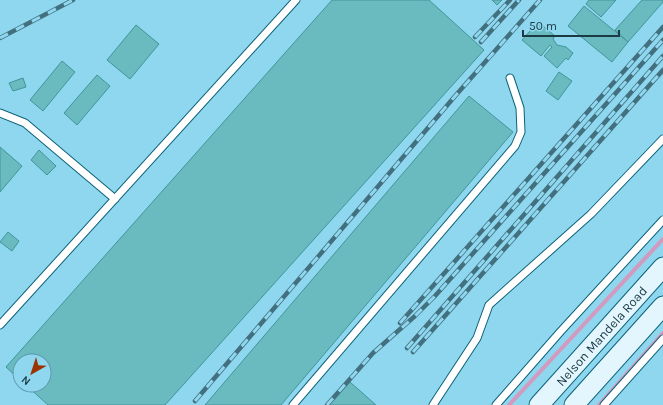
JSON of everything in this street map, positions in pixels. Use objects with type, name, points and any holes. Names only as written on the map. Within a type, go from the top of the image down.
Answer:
[{"type":"main road","name":"Nelson Mandela Road","points":[[539,405],[663,267]]},
{"type":"main road","name":"Nelson Mandela Road","points":[[574,405],[663,306]]},
{"type":"lane","points":[[0,325],[296,0]]},
{"type":"lane","points":[[293,405],[514,146],[521,132],[520,108],[510,78]]},
{"type":"lane","points":[[0,113],[25,123],[115,199]]},
{"type":"lane","points":[[433,405],[477,338],[489,305],[592,214],[663,139]]},
{"type":"lane","points":[[496,405],[561,331],[663,220]]},
{"type":"lane","points":[[604,405],[663,339]]},
{"type":"building","points":[[332,0],[429,0],[484,50],[165,405],[48,405],[35,393],[52,393],[52,353],[18,353]]},
{"type":"building","points":[[492,0],[502,0],[497,5]]},
{"type":"building","points":[[589,0],[616,0],[601,17],[586,4]]},
{"type":"building","points":[[642,0],[663,0],[663,2],[628,42],[615,30]]},
{"type":"building","points":[[584,6],[628,42],[612,62],[568,26]]},
{"type":"building","points":[[538,22],[555,36],[553,39],[557,45],[566,47],[573,53],[568,60],[566,58],[557,68],[544,56],[552,47],[550,45],[541,56],[522,40]]},
{"type":"building","points":[[136,25],[159,44],[130,79],[107,60]]},
{"type":"building","points":[[62,61],[75,72],[43,111],[30,100]]},
{"type":"building","points":[[559,72],[572,81],[558,100],[546,91]]},
{"type":"building","points":[[97,75],[110,86],[77,125],[64,113]]},
{"type":"building","points":[[23,78],[26,87],[13,91],[9,83]]},
{"type":"building","points":[[469,96],[513,132],[281,405],[205,405]]},
{"type":"building","points":[[0,147],[22,166],[0,192]]},
{"type":"building","points":[[39,150],[56,166],[47,175],[31,160]]},
{"type":"building","points":[[8,232],[19,241],[12,251],[0,242]]},
{"type":"building","points":[[12,360],[12,373],[6,367]]},
{"type":"building","points":[[350,382],[376,405],[329,405]]},
{"type":"waterway","points":[[509,405],[663,239]]},
{"type":"waterway","points":[[599,405],[663,333]]},
{"type":"railway","points":[[0,38],[73,0]]},
{"type":"railway","points":[[475,37],[510,0]]},
{"type":"railway","points":[[481,42],[519,0]]},
{"type":"railway","points":[[195,401],[456,95],[540,0]]},
{"type":"railway","points":[[400,323],[663,27]]},
{"type":"railway","points":[[327,405],[373,353],[435,296],[663,40]]},
{"type":"railway","points":[[407,348],[663,56]]},
{"type":"railway","points":[[413,352],[663,70]]}]
